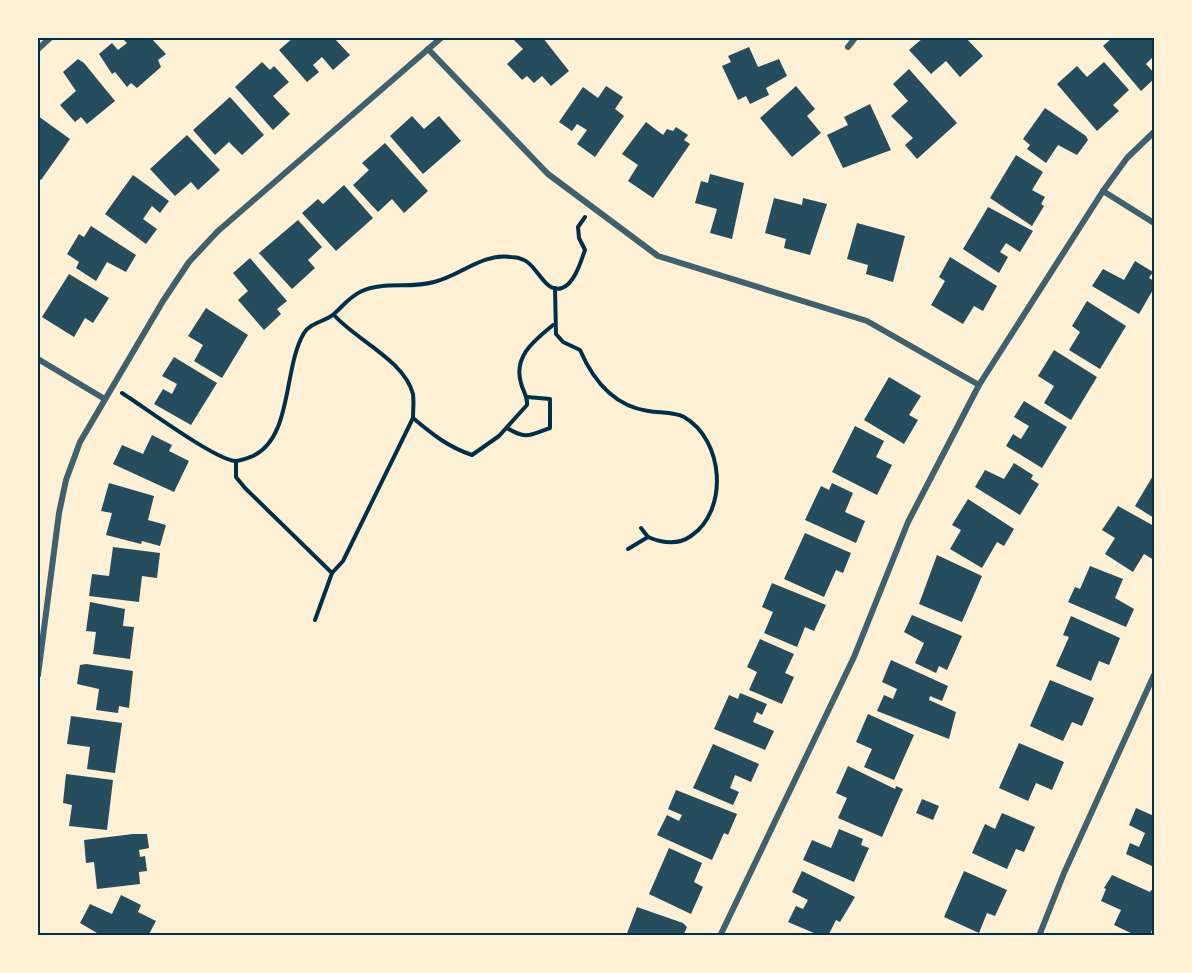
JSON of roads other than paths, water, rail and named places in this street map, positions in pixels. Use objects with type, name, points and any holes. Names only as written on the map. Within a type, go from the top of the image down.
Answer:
[{"type":"street","points":[[38,49],[50,38]]},
{"type":"street","points":[[38,675],[66,480],[80,442],[163,301],[189,262],[204,247],[441,38]]},
{"type":"street","points":[[848,47],[855,38]]},
{"type":"street","points":[[428,49],[548,174],[658,256],[867,321],[980,385]]},
{"type":"street","points":[[720,936],[854,657],[908,522],[980,385],[1103,191],[1127,158],[1155,132]]},
{"type":"street","points":[[1103,191],[1155,223]]},
{"type":"street","points":[[38,360],[104,398]]},
{"type":"street","points":[[1039,936],[1064,873],[1155,675]]}]
